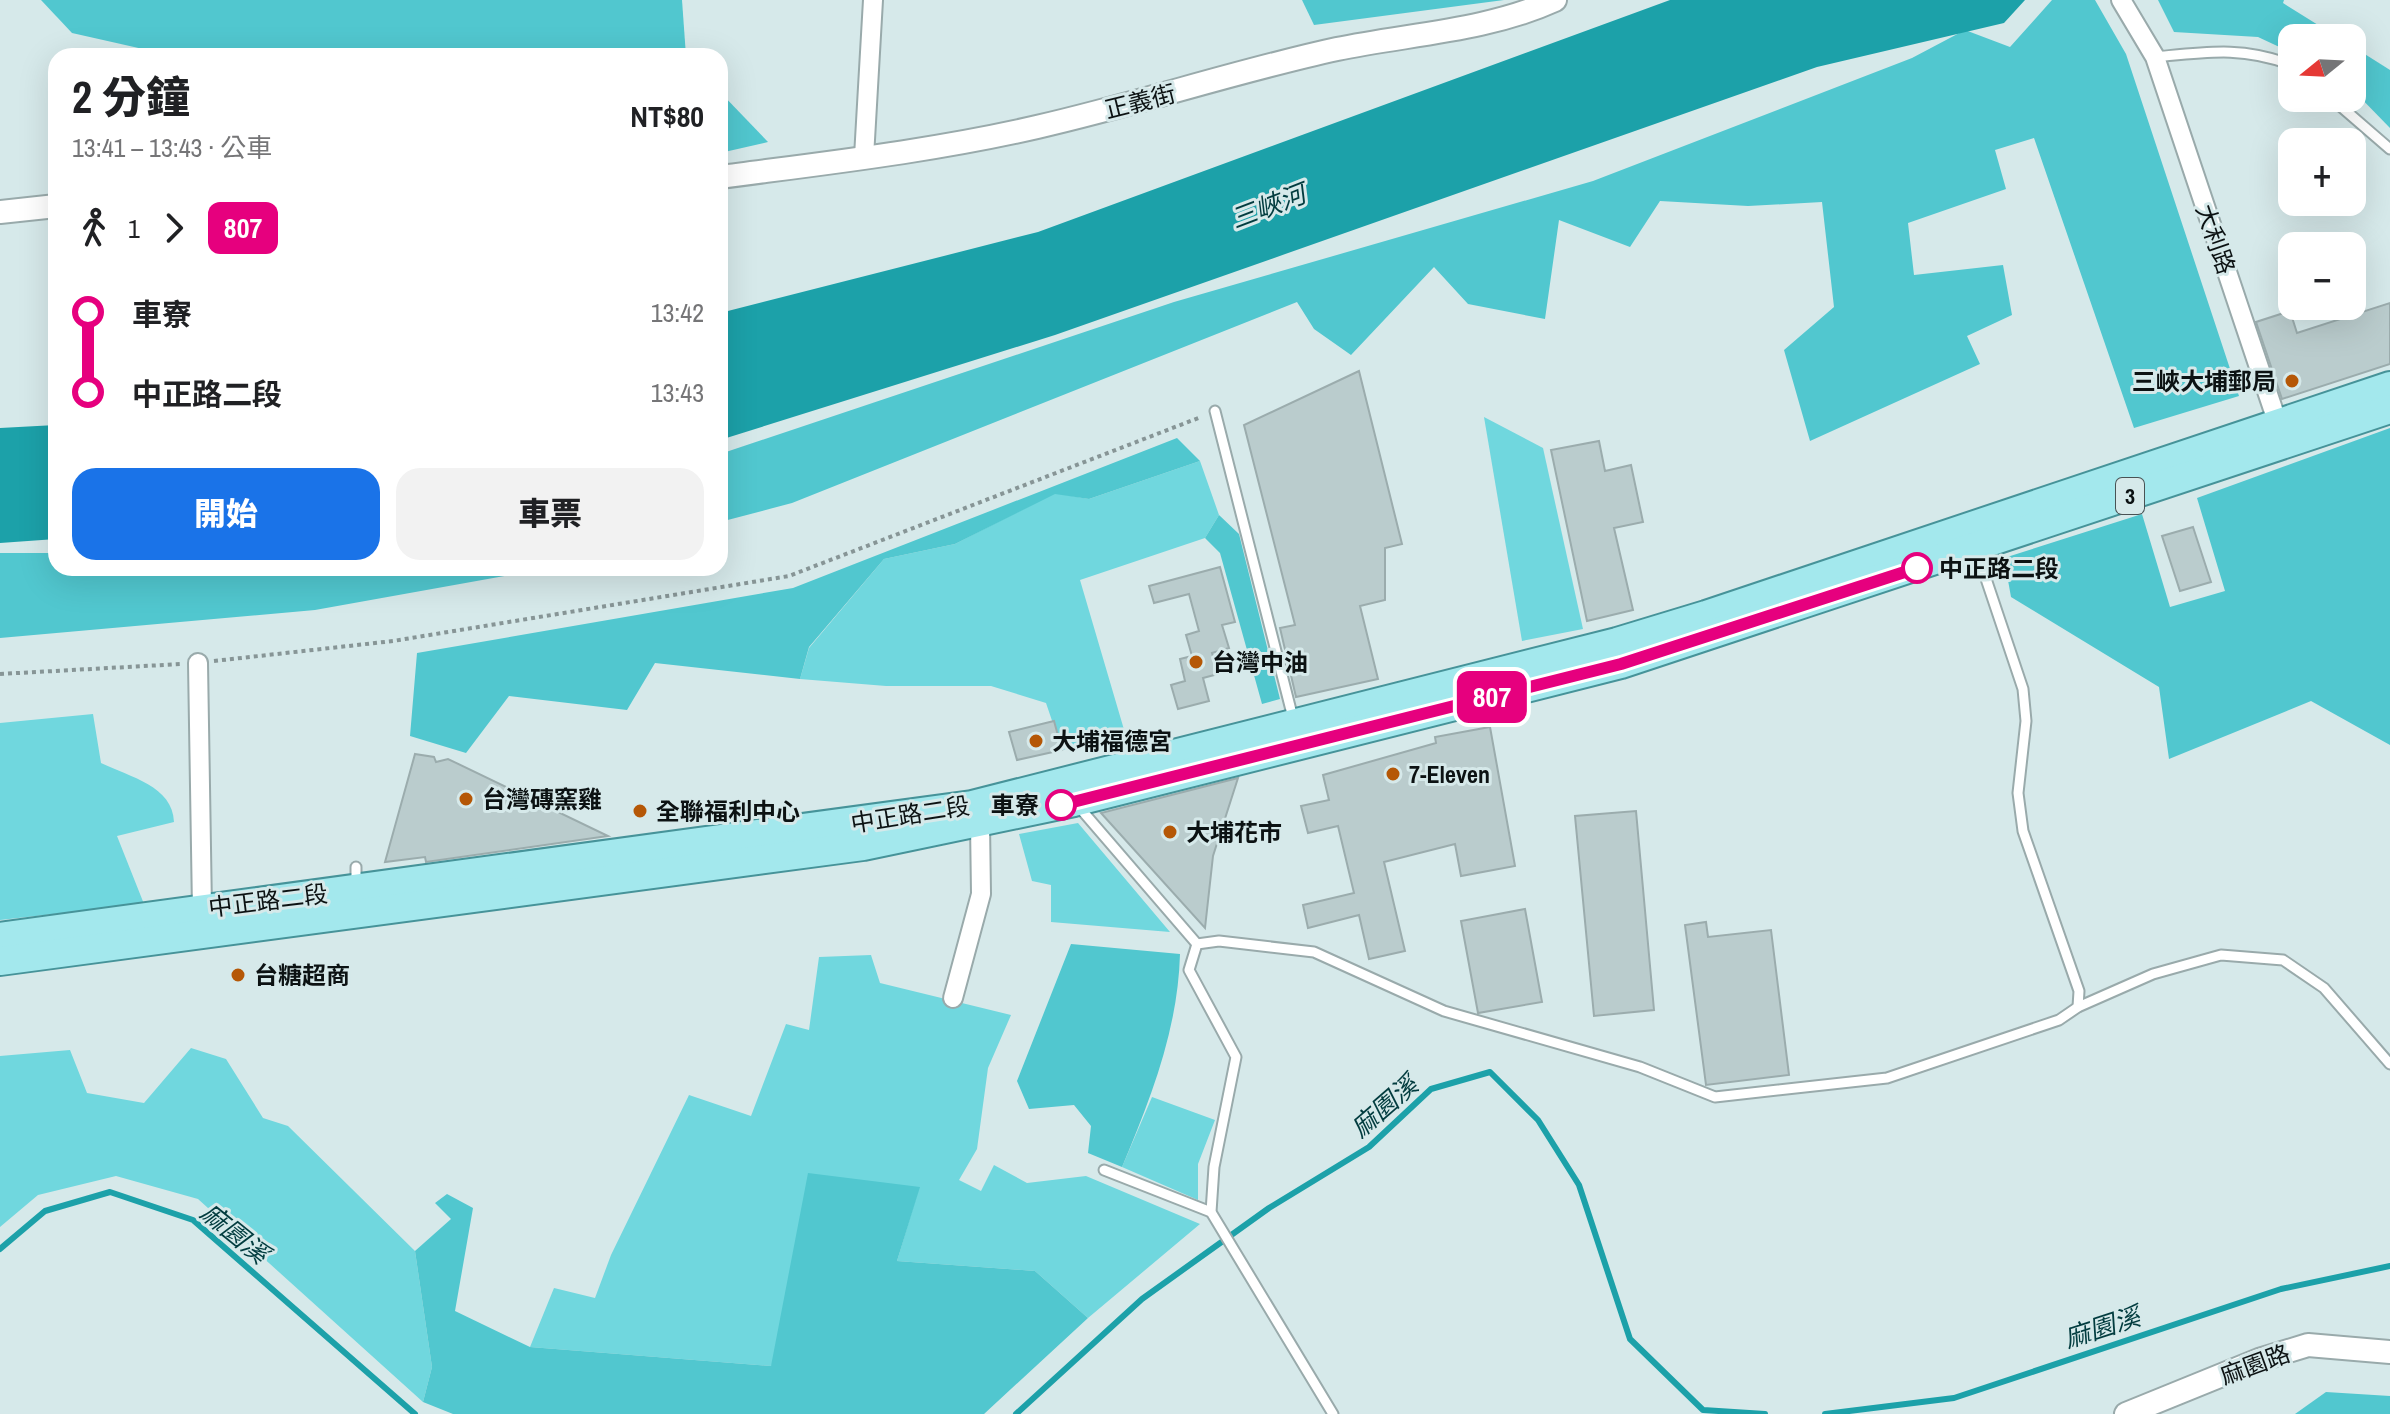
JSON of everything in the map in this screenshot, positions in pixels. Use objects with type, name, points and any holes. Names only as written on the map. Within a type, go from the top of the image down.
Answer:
[{"type":"main road","name":"中正路二段","points":[[0,961],[863,846],[1074,802],[1621,664],[1976,549],[2281,433],[2390,386]]},
{"type":"main road","name":"中正路二段","points":[[0,937],[202,909],[343,882],[972,805],[1468,682],[1706,615],[2281,433],[2390,409]]},
{"type":"street","points":[[864,157],[873,0]]},
{"type":"street","name":"正義街","points":[[728,176],[1035,128],[1335,50],[1518,15],[1555,0]]},
{"type":"street","name":"大利路","points":[[2121,0],[2155,57],[2281,433]]},
{"type":"street","points":[[0,212],[48,207]]},
{"type":"street","points":[[198,663],[202,909]]},
{"type":"street","points":[[953,998],[981,894],[980,824]]},
{"type":"street","name":"麻園路","points":[[2126,1414],[2259,1360],[2308,1345],[2390,1352]]},
{"type":"lane","points":[[2155,57],[2218,51],[2259,52],[2278,59]]},
{"type":"lane","points":[[2347,112],[2390,149]]},
{"type":"lane","points":[[1215,411],[1295,725]]},
{"type":"lane","points":[[1976,549],[2023,689],[2026,721],[2018,793],[2023,831],[2079,991],[2078,1007]]},
{"type":"lane","points":[[1074,802],[1197,944]]},
{"type":"lane","points":[[1197,944],[1219,941],[1314,952],[1444,1011],[1640,1067],[1715,1097],[1887,1078],[2059,1020],[2078,1007],[2153,974],[2221,955],[2283,960],[2324,988],[2390,1064]]},
{"type":"lane","points":[[1197,944],[1189,970],[1236,1057],[1214,1167],[1211,1212],[1333,1414]]},
{"type":"lane","points":[[1104,1170],[1211,1212]]},
{"type":"path","points":[[0,674],[198,663],[393,641],[789,576],[1215,411]]},
{"type":"shaded area","points":[[41,0],[682,0],[685,48],[139,48],[72,33]]},
{"type":"shaded area","points":[[1302,0],[1504,0],[1314,25]]},
{"type":"shaded area","points":[[2052,0],[2095,0],[2126,54],[2239,396],[2134,428],[2034,138],[1995,150],[2006,189],[1908,223],[1914,275],[2003,265],[2012,315],[1967,336],[1980,364],[1810,441],[1784,350],[1834,307],[1822,202],[1748,206],[1660,201],[1630,247],[1559,220],[1545,319],[1468,304],[1434,267],[1351,355],[1314,329],[1297,302],[792,503],[728,520],[728,451],[1174,302],[1593,181],[1912,58],[1965,30],[2010,47]]},
{"type":"shaded area","points":[[2158,0],[2284,0],[2283,3],[2317,24],[2278,24],[2278,46],[2258,37],[2174,32]]},
{"type":"shaded area","points":[[2366,55],[2390,70],[2390,128],[2366,103]]},
{"type":"shaded area","points":[[728,100],[768,142],[728,151]]},
{"type":"shaded area","points":[[1484,417],[1543,448],[1583,629],[1522,641]]},
{"type":"shaded area","points":[[2390,428],[2390,745],[2311,701],[2169,759],[2159,687],[2011,597],[2004,558],[2142,514],[2170,607],[2225,591],[2197,498]]},
{"type":"shaded area","points":[[1177,438],[1200,461],[1089,499],[1055,494],[955,544],[884,559],[809,647],[800,679],[655,663],[627,710],[509,696],[466,753],[410,736],[417,653],[793,588]]},
{"type":"shaded area","points":[[1200,461],[1219,515],[1205,538],[1080,580],[1125,733],[1062,750],[1046,703],[991,686],[886,686],[800,679],[809,648],[884,559],[955,544],[1055,493],[1089,499]]},
{"type":"shaded area","points":[[1219,515],[1239,534],[1280,699],[1262,704],[1220,553],[1205,538]]},
{"type":"shaded area","points":[[0,553],[48,553],[48,576],[504,576],[315,610],[0,638]]},
{"type":"shaded area","points":[[93,714],[101,763],[148,784],[158,791],[172,810],[174,822],[117,836],[144,904],[0,920],[0,723]]},
{"type":"shaded area","points":[[1078,823],[1170,932],[1051,922],[1051,885],[1032,881],[1019,834]]},
{"type":"shaded area","points":[[1071,944],[1180,954],[1174,1009],[1161,1063],[1122,1167],[1088,1153],[1091,1126],[1074,1105],[1029,1109],[1017,1081]]},
{"type":"shaded area","points":[[871,955],[880,983],[1011,1015],[988,1068],[977,1149],[959,1180],[981,1191],[994,1165],[1027,1183],[1086,1176],[1200,1224],[1088,1318],[1035,1271],[897,1261],[919,1188],[771,1366],[530,1347],[554,1288],[595,1298],[611,1255],[689,1095],[751,1116],[786,1024],[809,1030],[819,957]]},
{"type":"shaded area","points":[[191,1048],[226,1059],[263,1118],[288,1126],[415,1251],[432,1367],[423,1402],[198,1199],[116,1176],[38,1195],[0,1227],[0,1056],[70,1050],[87,1093],[144,1103]]},
{"type":"shaded area","points":[[1152,1097],[1215,1120],[1198,1164],[1198,1200],[1122,1167]]},
{"type":"shaded area","points":[[808,1173],[920,1187],[897,1261],[1035,1271],[1088,1318],[984,1414],[453,1414],[423,1402],[432,1367],[415,1251],[451,1219],[435,1203],[447,1194],[473,1208],[455,1311],[530,1347],[771,1366]]},
{"type":"shaded area","points":[[2326,1392],[2390,1396],[2390,1414],[2295,1414]]},
{"type":"water","name":"三峽河","points":[[1670,0],[2025,0],[2004,23],[1817,67],[1055,335],[728,437],[728,311],[1038,232]]},
{"type":"water","points":[[48,425],[48,540],[0,543],[0,428]]},
{"type":"building","points":[[2390,303],[2390,364],[2282,399],[2256,322],[2278,315],[2278,320],[2293,320],[2297,333],[2337,320],[2366,320],[2366,311]]},
{"type":"building","points":[[1359,371],[1402,544],[1385,548],[1385,600],[1360,606],[1378,679],[1296,697],[1280,628],[1295,625],[1244,425]]},
{"type":"building","points":[[1599,441],[1605,471],[1631,465],[1643,522],[1614,528],[1633,610],[1587,621],[1551,450]]},
{"type":"building","points":[[2193,527],[2211,582],[2180,591],[2162,536]]},
{"type":"building","points":[[1220,567],[1235,622],[1222,625],[1229,648],[1212,653],[1218,674],[1203,678],[1209,701],[1178,709],[1171,685],[1185,681],[1180,659],[1192,656],[1186,635],[1199,631],[1189,594],[1154,603],[1149,586]]},
{"type":"building","name":"大埔福德宮","points":[[1054,721],[1062,750],[1017,760],[1009,732]]},
{"type":"building","points":[[1490,727],[1515,866],[1461,876],[1455,844],[1384,862],[1405,951],[1369,959],[1359,915],[1308,928],[1303,905],[1354,893],[1338,826],[1308,833],[1301,806],[1329,800],[1323,775],[1436,743],[1435,737]]},
{"type":"building","name":"台灣磚窯雞","points":[[415,754],[434,757],[436,762],[448,759],[608,836],[426,862],[425,857],[385,862]]},
{"type":"building","name":"大埔花市","points":[[1238,778],[1213,856],[1205,928],[1101,813]]},
{"type":"building","points":[[1636,811],[1654,1010],[1594,1016],[1575,816]]},
{"type":"building","points":[[1525,909],[1542,1002],[1478,1013],[1461,921]]},
{"type":"building","points":[[1706,922],[1708,937],[1771,930],[1789,1075],[1706,1085],[1685,925]]},
{"type":"waterway","name":"麻園溪","points":[[1016,1414],[1142,1299],[1269,1208],[1369,1147],[1431,1089],[1490,1072],[1538,1120],[1579,1185],[1630,1339],[1703,1410],[1765,1414]]},
{"type":"waterway","name":"麻園溪","points":[[0,1249],[45,1211],[110,1192],[193,1220],[415,1414]]},
{"type":"waterway","name":"麻園溪","points":[[1825,1414],[1954,1398],[2281,1289],[2390,1266]]},
{"type":"bus line","name":"807","points":[[1061,805],[1621,664],[1917,568]]},
{"type":"place","name":"三峽大埔郵局","points":[[2292,381]]},
{"type":"place","name":"中正路二段","points":[[1917,568]]},
{"type":"place","name":"台灣中油","points":[[1196,662]]},
{"type":"place","name":"大埔福德宮","points":[[1036,741]]},
{"type":"place","name":"7-Eleven","points":[[1393,774]]},
{"type":"place","name":"台灣磚窯雞","points":[[466,799]]},
{"type":"place","name":"車寮","points":[[1061,805]]},
{"type":"place","name":"全聯福利中心","points":[[640,811]]},
{"type":"place","name":"大埔花市","points":[[1170,832]]},
{"type":"place","name":"台糖超商","points":[[238,975]]}]
